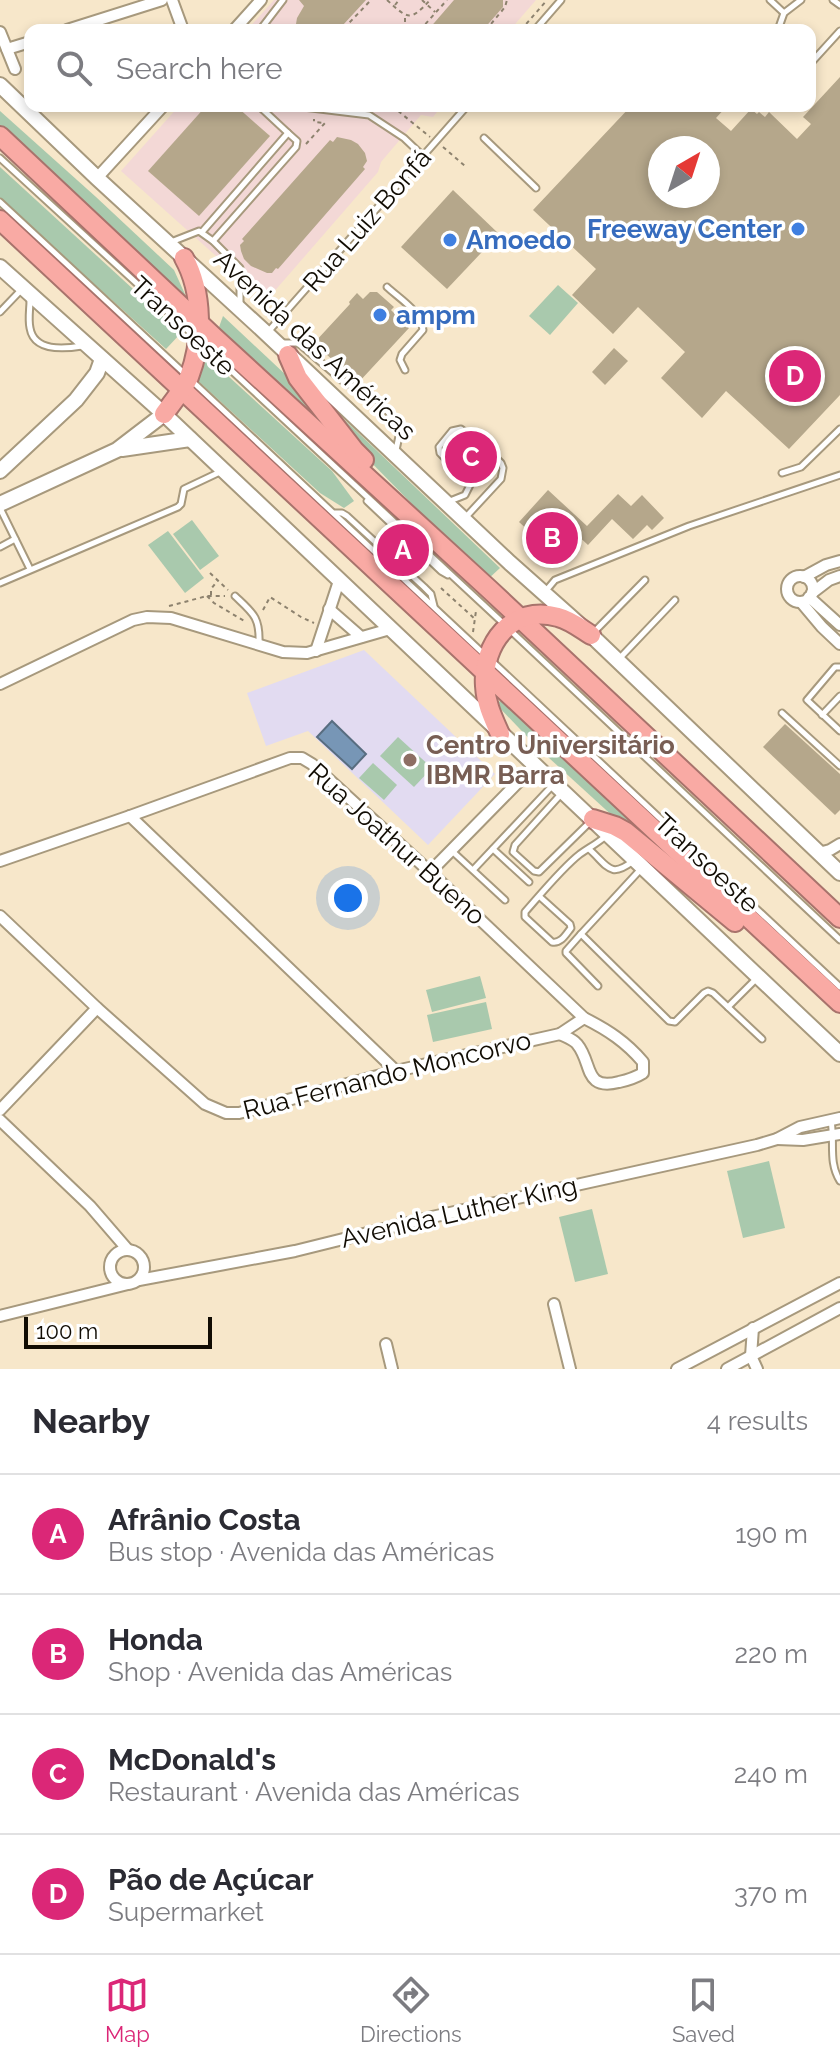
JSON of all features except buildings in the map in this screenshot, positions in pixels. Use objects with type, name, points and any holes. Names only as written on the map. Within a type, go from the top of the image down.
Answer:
[{"type":"highway","points":[[0,136],[198,330],[402,510],[514,622],[840,918]]},
{"type":"highway","points":[[0,220],[185,383],[486,664],[840,1003]]},
{"type":"highway","points":[[164,414],[185,383],[198,330],[195,284],[184,258]]},
{"type":"highway","points":[[277,344],[298,378],[354,450],[383,479],[402,510]]},
{"type":"highway","points":[[500,734],[487,698],[486,664],[499,634],[514,622],[540,614],[560,617],[591,635]]},
{"type":"highway","points":[[593,819],[626,832],[742,928],[778,945]]},
{"type":"main road","name":"Avenida das Américas","points":[[0,85],[24,108]]},
{"type":"main road","name":"Avenida das Américas","points":[[28,112],[445,503],[591,635],[840,873]]},
{"type":"main road","points":[[0,267],[164,414],[840,1054]]},
{"type":"main road","points":[[0,471],[76,400],[97,373],[102,359]]},
{"type":"main road","points":[[0,506],[117,450],[164,414]]},
{"type":"main road","points":[[117,450],[190,439]]},
{"type":"street","points":[[86,24],[162,0]]},
{"type":"street","points":[[172,0],[181,24]]},
{"type":"street","points":[[238,24],[251,5],[261,0]]},
{"type":"street","points":[[0,32],[15,69]]},
{"type":"street","points":[[7,49],[24,44]]},
{"type":"street","points":[[97,178],[158,112]]},
{"type":"street","points":[[840,561],[804,577],[794,578],[788,585],[788,595],[791,599],[807,597],[829,580],[840,576]]},
{"type":"street","points":[[804,577],[811,583],[807,597],[822,627],[840,644]]},
{"type":"street","points":[[316,651],[339,581]]},
{"type":"street","points":[[807,597],[840,625]]},
{"type":"street","points":[[329,609],[361,637]]},
{"type":"street","points":[[0,684],[133,620],[171,618],[283,652],[297,653],[316,651],[390,629]]},
{"type":"street","name":"Rua Joathur Bueno","points":[[0,861],[297,757],[306,759],[584,1018]]},
{"type":"street","points":[[430,872],[534,766]]},
{"type":"street","points":[[130,816],[396,1071]]},
{"type":"street","points":[[819,853],[840,844]]},
{"type":"street","name":"Rua Fernando Moncorvo","points":[[0,916],[205,1104],[226,1113],[239,1113],[396,1071],[560,1034],[584,1018],[621,1039],[643,1062],[643,1073],[603,1085],[593,1078],[576,1044],[560,1034]]},
{"type":"street","points":[[0,1110],[97,1008]]},
{"type":"street","name":"Avenida Luther King","points":[[0,1316],[134,1282],[295,1251],[777,1139],[800,1127],[836,1119]]},
{"type":"street","points":[[0,1120],[90,1206],[128,1250]]},
{"type":"street","name":"Avenida Luther King","points":[[777,1139],[803,1140],[837,1134]]},
{"type":"street","points":[[123,1250],[139,1254],[145,1264],[143,1275],[134,1282],[117,1281],[113,1277],[110,1266],[114,1256],[123,1250]]},
{"type":"street","points":[[677,1369],[840,1283]]},
{"type":"street","points":[[554,1304],[570,1369]]},
{"type":"street","points":[[727,1369],[840,1308]]},
{"type":"street","points":[[753,1328],[751,1356],[757,1369]]},
{"type":"street","points":[[386,1344],[392,1369]]},
{"type":"lane","points":[[265,24],[283,0]]},
{"type":"lane","points":[[540,24],[561,0]]},
{"type":"lane","points":[[770,0],[784,13]]},
{"type":"lane","points":[[781,24],[791,2],[801,0]]},
{"type":"lane","points":[[833,0],[840,5]]},
{"type":"lane","points":[[816,57],[840,31]]},
{"type":"lane","points":[[213,241],[296,147],[297,141],[265,112]]},
{"type":"lane","points":[[344,112],[369,115],[404,138],[423,156]]},
{"type":"lane","name":"Rua Luiz Bonfá","points":[[277,344],[423,156],[462,112]]},
{"type":"lane","points":[[202,232],[288,133]]},
{"type":"lane","points":[[484,138],[536,188]]},
{"type":"lane","name":"Transoeste","points":[[0,158],[198,330],[364,495],[368,504],[441,571],[514,622],[840,940]]},
{"type":"lane","name":"Transoeste","points":[[0,202],[185,383],[335,513],[345,514],[424,587],[431,594],[435,607],[486,664],[840,987]]},
{"type":"lane","points":[[168,243],[197,231],[213,241],[240,268],[240,310]]},
{"type":"lane","points":[[387,287],[415,313],[423,325],[423,330],[402,354],[400,360],[405,370]]},
{"type":"lane","points":[[0,312],[27,292]]},
{"type":"lane","points":[[27,292],[30,330],[34,338],[52,348],[87,346]]},
{"type":"lane","points":[[277,344],[290,342],[302,346],[344,382],[377,399],[401,427],[394,455]]},
{"type":"lane","points":[[445,503],[465,495],[470,485],[440,453],[439,447],[452,431],[461,429],[490,452],[503,468],[501,479],[464,520]]},
{"type":"lane","points":[[782,473],[801,467],[840,429]]},
{"type":"lane","points":[[0,583],[180,507],[184,489],[222,470]]},
{"type":"lane","points":[[543,594],[555,580],[689,526],[840,475]]},
{"type":"lane","points":[[0,506],[30,569]]},
{"type":"lane","points":[[0,547],[15,539]]},
{"type":"lane","points":[[591,635],[645,580]]},
{"type":"lane","points":[[235,596],[256,616],[259,644]]},
{"type":"lane","points":[[618,661],[675,600]]},
{"type":"lane","points":[[840,667],[835,667],[807,698],[840,730]]},
{"type":"lane","points":[[822,715],[840,696]]},
{"type":"lane","points":[[782,713],[839,761]]},
{"type":"lane","points":[[558,788],[513,850],[534,871],[544,868],[593,819]]},
{"type":"lane","points":[[473,870],[558,788]]},
{"type":"lane","points":[[539,896],[570,924],[571,928],[556,943],[524,914],[539,896],[581,854],[608,833]]},
{"type":"lane","points":[[493,849],[529,882]]},
{"type":"lane","points":[[589,849],[614,871],[640,863]]},
{"type":"lane","points":[[452,850],[505,900]]},
{"type":"lane","points":[[598,986],[567,956],[566,951],[640,863]]},
{"type":"lane","points":[[581,934],[669,1021],[675,1022],[708,991],[762,1039]]},
{"type":"lane","points":[[728,1007],[758,976]]},
{"type":"lane","points":[[836,1119],[833,1166],[840,1181]]},
{"type":"path","points":[[349,24],[371,0]]},
{"type":"path","points":[[387,0],[405,14],[417,14],[430,0]]},
{"type":"path","points":[[394,6],[399,0]]},
{"type":"path","points":[[422,0],[436,12]]},
{"type":"path","points":[[425,24],[447,0]]},
{"type":"path","points":[[491,24],[507,0]]},
{"type":"path","points":[[526,24],[547,0]]},
{"type":"path","points":[[405,14],[405,24]]},
{"type":"path","points":[[399,112],[431,138]]},
{"type":"path","points":[[309,140],[322,126]]},
{"type":"path","points":[[443,147],[465,166]]},
{"type":"path","points":[[210,573],[235,596]]},
{"type":"path","points":[[211,596],[211,589],[218,580]]},
{"type":"path","points":[[441,588],[475,619]]},
{"type":"path","points":[[159,617],[164,608],[211,596],[235,596]]},
{"type":"path","points":[[270,597],[323,627]]},
{"type":"path","points":[[473,636],[477,605]]},
{"type":"shaded area","points":[[274,0],[536,0],[515,24],[252,24]]},
{"type":"shaded area","points":[[174,112],[437,112],[433,117],[421,115],[381,162],[378,172],[272,294],[263,298],[121,171]]},
{"type":"shaded area","name":"Centro Universitário IBMR Barra","points":[[364,650],[495,774],[428,845],[308,731],[266,746],[247,693]]},
{"type":"green space","points":[[0,111],[174,270],[189,303],[0,129]]},
{"type":"green space","points":[[0,167],[181,333],[166,349],[0,199]]},
{"type":"green space","points":[[558,285],[578,303],[550,335],[529,316]]},
{"type":"green space","points":[[223,316],[303,391],[329,434],[218,330]]},
{"type":"green space","points":[[200,360],[216,365],[332,471],[354,501],[344,508],[320,493],[196,379]]},
{"type":"green space","points":[[328,404],[500,568],[487,580],[353,444]]},
{"type":"green space","points":[[192,520],[219,556],[200,570],[173,534]]},
{"type":"green space","points":[[168,531],[204,578],[185,593],[148,545]]},
{"type":"green space","points":[[501,701],[706,891],[628,830],[537,747],[495,703]]},
{"type":"green space","points":[[398,737],[432,768],[414,787],[380,756]]},
{"type":"green space","points":[[373,763],[397,785],[384,800],[359,778]]},
{"type":"green space","points":[[480,976],[486,998],[432,1012],[426,990]]},
{"type":"green space","points":[[486,1002],[492,1029],[433,1042],[427,1015]]},
{"type":"green space","points":[[769,1161],[785,1228],[743,1238],[727,1171]]},
{"type":"green space","points":[[592,1209],[608,1274],[575,1282],[559,1217]]},
{"type":"water","points":[[332,721],[366,754],[352,769],[317,737]]},
{"type":"place","name":"Freeway Center","points":[[798,229]]},
{"type":"place","name":"Amoedo","points":[[450,240]]},
{"type":"place","name":"ampm","points":[[380,315]]},
{"type":"place","name":"Pão de Açúcar","points":[[795,376]]},
{"type":"place","name":"McDonald's","points":[[471,457]]},
{"type":"place","name":"Honda","points":[[552,538]]},
{"type":"place","name":"Afrânio Costa","points":[[403,550]]},
{"type":"place","name":"Centro Universitário IBMR Barra","points":[[410,760]]}]
